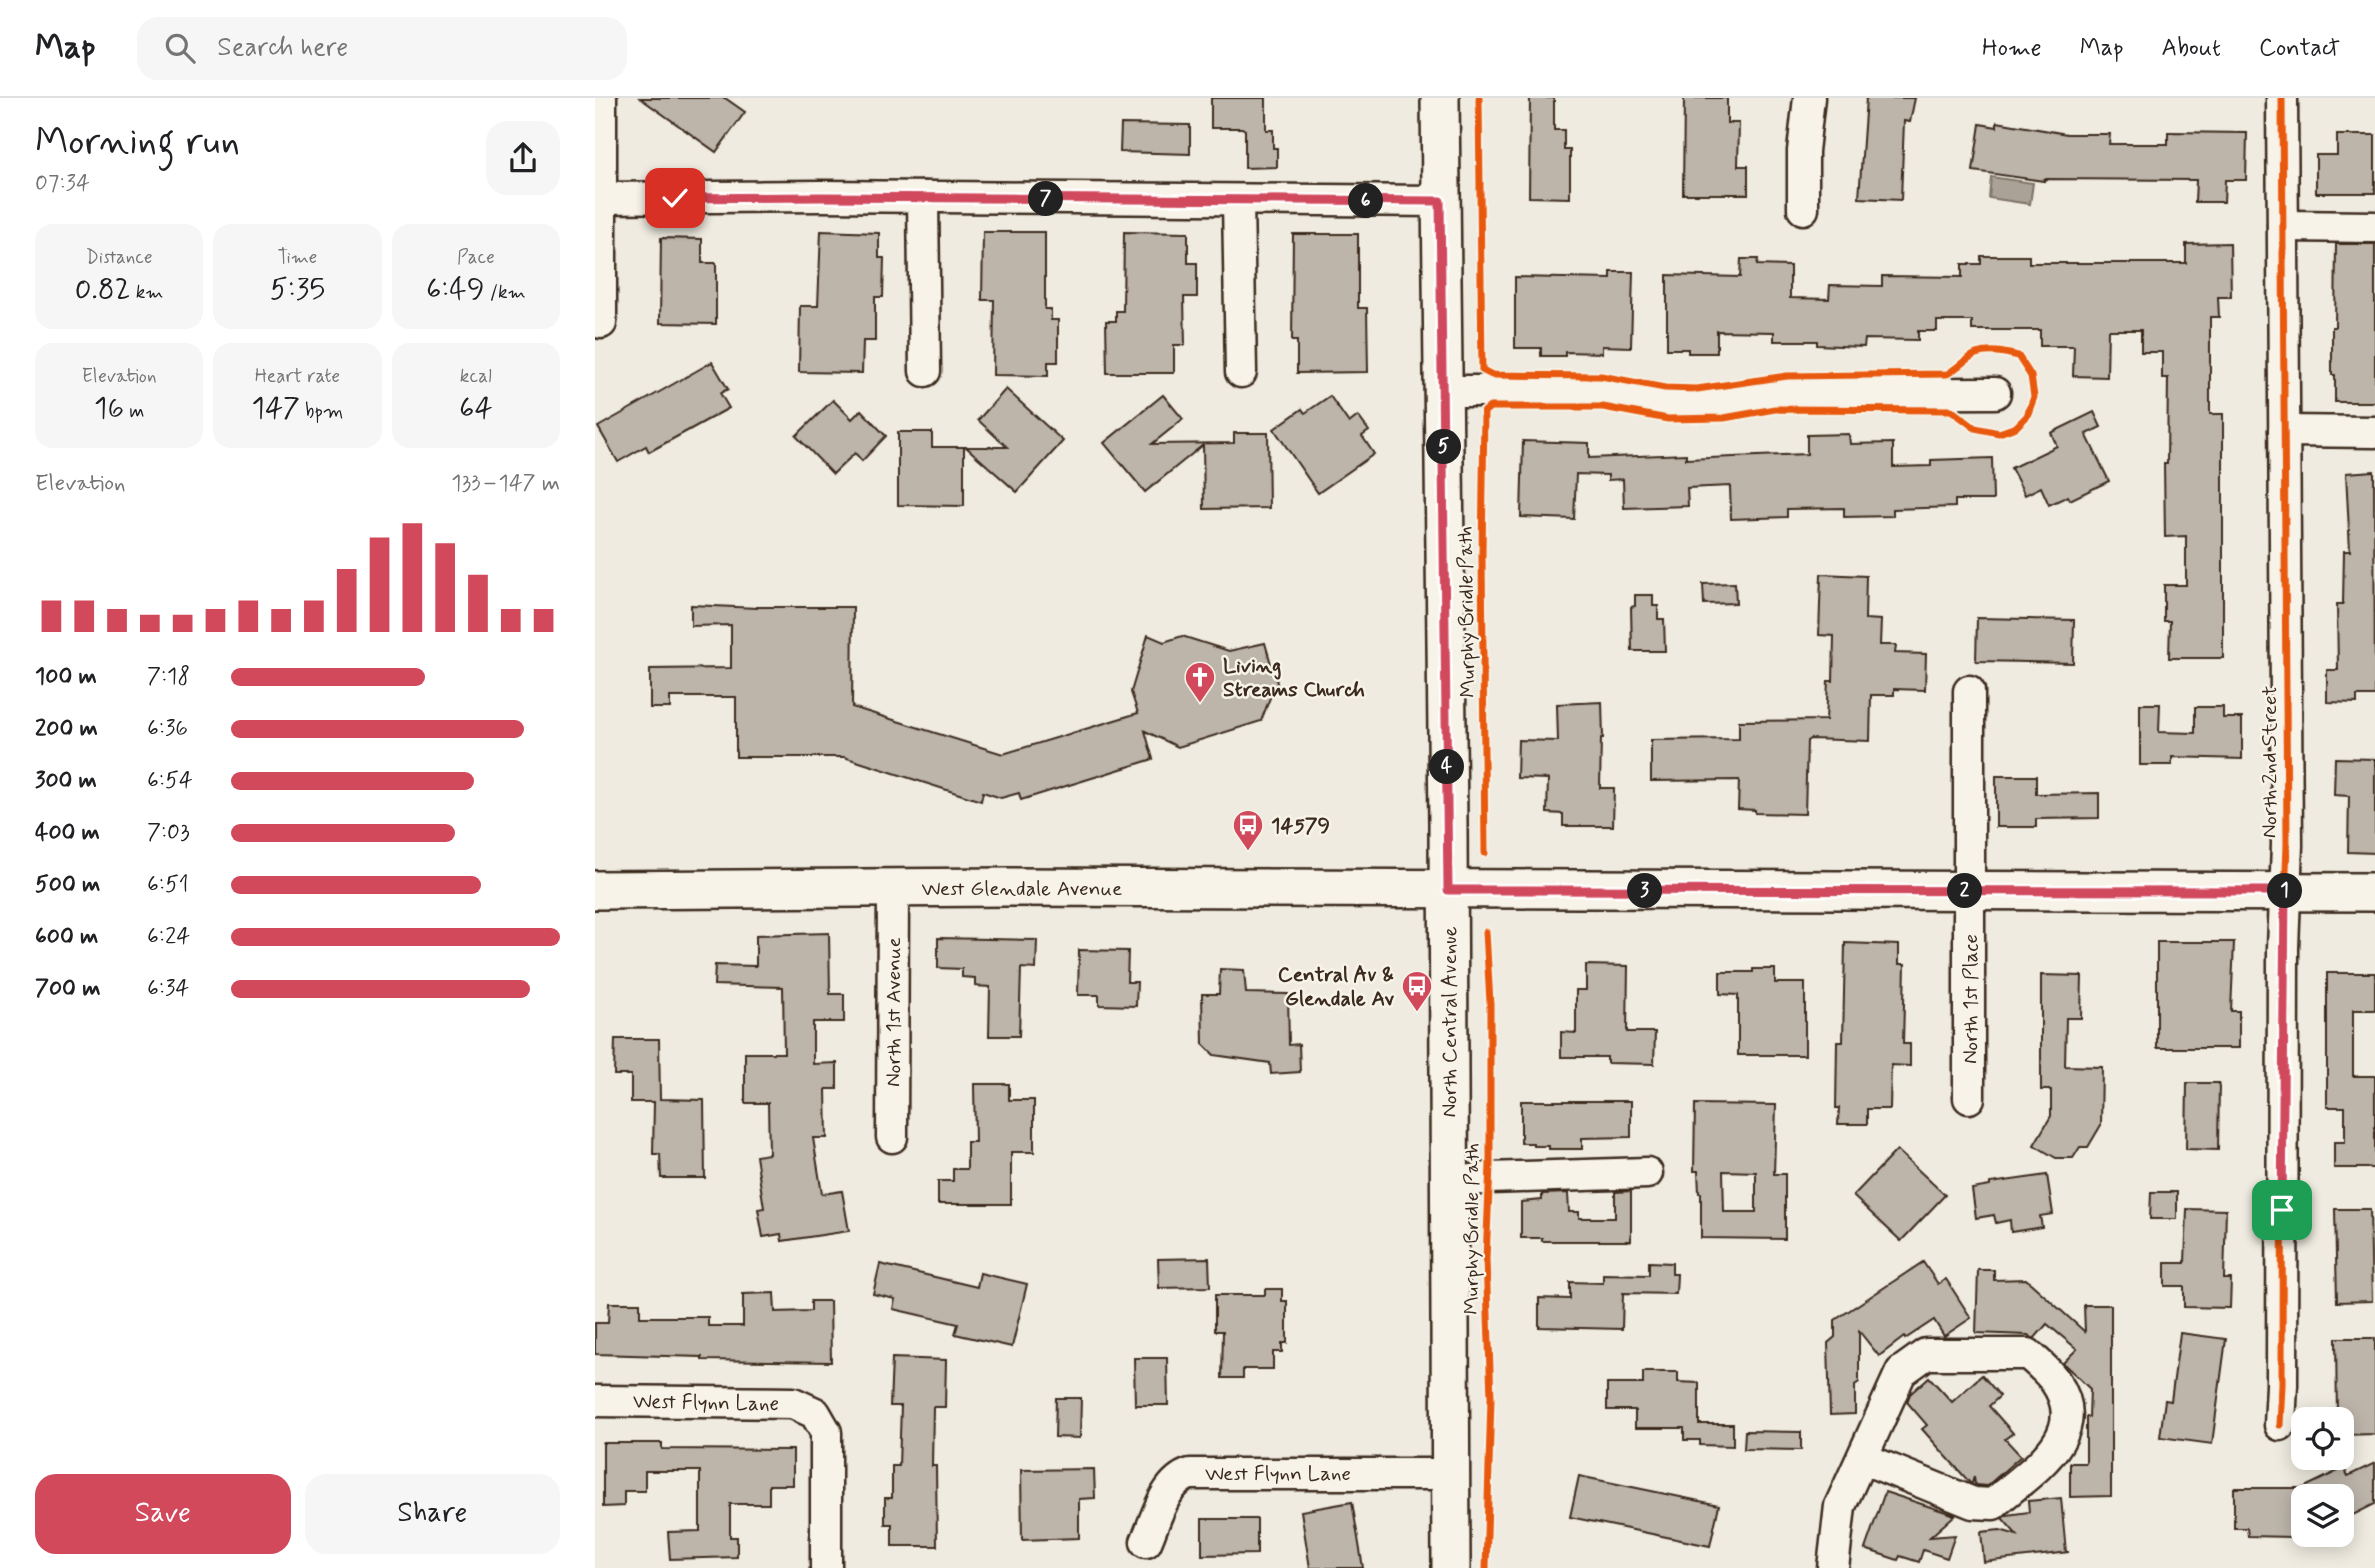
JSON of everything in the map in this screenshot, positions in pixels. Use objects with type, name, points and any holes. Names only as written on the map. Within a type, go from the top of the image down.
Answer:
[{"type":"main road","name":"North Central Avenue","points":[[1440,98],[1451,1568]]},
{"type":"main road","name":"West Glendale Avenue","points":[[595,890],[893,887],[2375,892]]},
{"type":"street","points":[[601,98],[601,323]]},
{"type":"street","points":[[1803,209],[1803,151],[1809,98]]},
{"type":"street","name":"North 2nd Street","points":[[2280,1425],[2285,891],[2282,98]]},
{"type":"street","points":[[599,198],[923,197],[1440,201]]},
{"type":"street","points":[[923,197],[925,371]]},
{"type":"street","points":[[1238,201],[1241,372]]},
{"type":"street","points":[[2283,226],[2375,227]]},
{"type":"street","points":[[1443,391],[1603,391],[1657,404],[1723,404],[1767,394],[1995,393]]},
{"type":"street","points":[[2284,431],[2375,432]]},
{"type":"street","name":"North 1st Place","points":[[1969,691],[1969,1098]]},
{"type":"street","name":"North 1st Avenue","points":[[892,1137],[893,887]]},
{"type":"street","points":[[1450,1183],[1489,1178],[1647,1173]]},
{"type":"street","points":[[1833,1568],[1840,1506],[1901,1372],[1926,1354],[2028,1353],[2055,1381],[2067,1408],[2066,1429],[2056,1448],[1993,1504],[1973,1503],[1862,1458]]},
{"type":"street","name":"West Flynn Lane","points":[[595,1401],[793,1403],[815,1413],[826,1432],[826,1568]]},
{"type":"street","name":"West Flynn Lane","points":[[1146,1542],[1169,1489],[1178,1479],[1190,1474],[1450,1474]]},
{"type":"path","points":[[1479,98],[1482,370],[1487,373]]},
{"type":"shaded area","points":[[1991,177],[2033,183],[2030,204],[1989,198]]},
{"type":"building","points":[[640,98],[725,98],[745,112],[716,152]]},
{"type":"building","points":[[1211,98],[1266,98],[1266,130],[1273,130],[1277,167],[1245,168],[1245,130],[1211,128]]},
{"type":"building","points":[[1530,98],[1554,98],[1554,130],[1564,130],[1564,150],[1570,150],[1570,198],[1529,197]]},
{"type":"building","points":[[1684,98],[1727,98],[1727,123],[1739,123],[1738,166],[1748,166],[1748,194],[1683,194]]},
{"type":"building","points":[[1866,98],[1915,98],[1910,122],[1904,121],[1901,200],[1859,198]]},
{"type":"building","points":[[1997,122],[2067,134],[2110,134],[2109,144],[2168,144],[2168,132],[2247,133],[2246,180],[2225,180],[2224,202],[2195,202],[2196,180],[2044,181],[1973,171],[1980,124],[1997,127]]},
{"type":"building","points":[[1121,124],[1190,125],[1190,154],[1120,152]]},
{"type":"building","points":[[2337,135],[2375,135],[2375,193],[2316,193],[2316,155],[2337,155]]},
{"type":"building","points":[[821,231],[879,233],[879,258],[884,258],[883,297],[875,297],[875,341],[863,341],[862,373],[799,372],[800,306],[818,306]]},
{"type":"building","points":[[983,232],[1045,232],[1045,309],[1051,309],[1051,320],[1058,320],[1058,362],[1048,362],[1048,376],[993,375],[994,300],[982,300]]},
{"type":"building","points":[[1124,232],[1188,233],[1188,263],[1197,263],[1197,297],[1184,297],[1185,345],[1174,345],[1174,373],[1107,373],[1106,321],[1116,321],[1116,311],[1123,311]]},
{"type":"building","points":[[1293,234],[1358,234],[1358,308],[1367,308],[1368,372],[1297,373],[1297,341],[1292,341]]},
{"type":"building","points":[[661,238],[702,239],[702,263],[716,263],[716,324],[660,323]]},
{"type":"building","points":[[2230,243],[2231,297],[2218,297],[2219,317],[2210,317],[2210,414],[2223,414],[2223,658],[2169,658],[2170,621],[2164,621],[2164,585],[2186,585],[2186,536],[2165,537],[2164,464],[2167,464],[2168,378],[2162,378],[2162,352],[2141,352],[2141,330],[2108,330],[2107,377],[2073,376],[2074,346],[2040,346],[2040,330],[1972,330],[1972,321],[1937,321],[1937,331],[1918,331],[1918,340],[1865,339],[1864,347],[1817,345],[1817,341],[1774,341],[1774,332],[1717,331],[1717,353],[1688,353],[1688,349],[1667,349],[1667,275],[1740,277],[1741,259],[1758,259],[1757,265],[1790,266],[1790,298],[1829,299],[1830,285],[1882,286],[1882,276],[1962,277],[1962,264],[1981,264],[1981,256],[2029,256],[2029,263],[2186,263],[2186,244]]},
{"type":"building","points":[[2336,244],[2375,244],[2375,402],[2335,402],[2332,327],[2335,327]]},
{"type":"building","points":[[1611,272],[1633,272],[1631,347],[1602,346],[1602,353],[1565,352],[1565,356],[1541,356],[1541,348],[1515,348],[1515,277],[1611,279]]},
{"type":"building","points":[[712,362],[728,389],[720,393],[729,408],[649,452],[646,446],[618,462],[598,427]]},
{"type":"building","points":[[1006,389],[1063,441],[1017,492],[966,447],[1007,447],[978,420]]},
{"type":"building","points":[[1163,395],[1183,419],[1152,444],[1234,443],[1234,433],[1268,433],[1269,508],[1204,509],[1203,445],[1145,492],[1104,443]]},
{"type":"building","points":[[1330,396],[1349,423],[1358,416],[1369,431],[1362,436],[1374,454],[1318,493],[1274,429],[1302,409],[1305,413]]},
{"type":"building","points":[[833,400],[852,419],[861,410],[886,436],[862,461],[855,453],[833,474],[796,436]]},
{"type":"building","points":[[2094,412],[2101,427],[2086,434],[2109,481],[2070,500],[2068,496],[2049,505],[2041,487],[2025,495],[2011,468],[2057,446],[2051,433]]},
{"type":"building","points":[[898,432],[932,432],[932,447],[964,447],[964,506],[898,505]]},
{"type":"building","points":[[1849,434],[1850,444],[1893,443],[1893,467],[1931,466],[1931,460],[1992,458],[1993,500],[1955,500],[1955,507],[1893,509],[1893,516],[1844,517],[1844,508],[1787,509],[1787,517],[1731,519],[1730,486],[1687,488],[1688,506],[1624,508],[1623,479],[1608,480],[1608,475],[1576,474],[1574,519],[1521,517],[1523,441],[1589,443],[1589,458],[1686,454],[1686,459],[1807,454],[1807,435]]},
{"type":"building","points":[[2374,471],[2375,696],[2357,696],[2357,703],[2327,702],[2327,670],[2338,670],[2337,604],[2343,604],[2344,551],[2350,551],[2346,473]]},
{"type":"building","points":[[1821,574],[1866,576],[1865,619],[1881,620],[1880,645],[1896,645],[1895,653],[1926,654],[1925,690],[1894,689],[1894,695],[1871,695],[1870,741],[1807,741],[1805,814],[1755,813],[1755,810],[1738,809],[1739,780],[1651,781],[1651,740],[1739,739],[1739,721],[1826,720],[1828,681],[1833,681],[1834,636],[1819,635]]},
{"type":"building","points":[[1735,583],[1736,603],[1704,604],[1703,584]]},
{"type":"building","points":[[1635,595],[1653,595],[1653,606],[1658,606],[1658,619],[1664,619],[1665,651],[1632,651],[1631,607],[1635,606]]},
{"type":"building","name":"Living Streams Church","points":[[691,605],[757,608],[853,607],[852,707],[1003,754],[1138,713],[1131,692],[1148,635],[1164,642],[1182,636],[1229,651],[1265,643],[1275,671],[1278,690],[1273,690],[1261,721],[1178,747],[1145,731],[1153,759],[1021,800],[1019,793],[1001,798],[983,792],[981,801],[844,757],[736,757],[736,697],[670,697],[670,708],[650,708],[650,669],[731,668],[731,625],[691,626]]},
{"type":"building","points":[[1977,618],[2074,620],[2073,663],[1976,661]]},
{"type":"building","points":[[1602,702],[1600,788],[1614,788],[1613,826],[1563,826],[1563,814],[1547,813],[1548,779],[1517,778],[1518,740],[1558,741],[1557,704]]},
{"type":"building","points":[[2140,704],[2160,704],[2159,732],[2195,733],[2195,707],[2223,707],[2223,718],[2242,718],[2242,759],[2172,757],[2172,765],[2140,765]]},
{"type":"building","points":[[2335,758],[2375,759],[2375,853],[2348,852],[2349,796],[2334,795]]},
{"type":"building","points":[[1996,776],[2036,776],[2036,794],[2099,793],[2099,818],[2036,819],[2036,827],[1996,827]]},
{"type":"building","points":[[829,933],[830,994],[844,994],[844,1022],[813,1022],[813,1064],[837,1063],[837,1089],[826,1089],[827,1138],[813,1138],[822,1194],[842,1191],[849,1231],[782,1241],[781,1234],[763,1237],[758,1209],[764,1208],[756,1156],[769,1154],[768,1103],[745,1103],[745,1053],[784,1053],[783,987],[714,985],[715,965],[756,966],[756,935]]},
{"type":"building","points":[[938,938],[1037,940],[1036,969],[1021,968],[1019,1036],[989,1036],[990,987],[975,986],[975,978],[962,977],[962,969],[938,968]]},
{"type":"building","points":[[2157,942],[2234,942],[2231,1011],[2239,1011],[2239,1048],[2157,1048]]},
{"type":"building","points":[[1845,943],[1899,945],[1899,964],[1905,964],[1903,1044],[1910,1044],[1910,1066],[1891,1065],[1890,1109],[1867,1109],[1867,1124],[1838,1124],[1839,1108],[1836,1108],[1837,1042],[1843,1042]]},
{"type":"building","points":[[1079,950],[1128,951],[1127,982],[1137,982],[1136,1006],[1099,1005],[1099,995],[1078,995]]},
{"type":"building","points":[[1586,965],[1628,966],[1627,1032],[1655,1032],[1654,1064],[1607,1063],[1607,1057],[1561,1057],[1561,1032],[1576,1033],[1576,990],[1586,990]]},
{"type":"building","points":[[1220,969],[1244,970],[1246,993],[1288,994],[1289,1045],[1299,1044],[1300,1072],[1271,1074],[1270,1063],[1214,1055],[1203,1044],[1202,994],[1219,994]]},
{"type":"building","points":[[1753,969],[1775,969],[1775,983],[1805,983],[1805,1055],[1738,1055],[1738,995],[1720,994],[1720,972],[1753,972]]},
{"type":"building","points":[[2327,973],[2375,973],[2375,1010],[2353,1010],[2353,1076],[2375,1076],[2375,1168],[2334,1168],[2334,1142],[2345,1142],[2345,1107],[2327,1107]]},
{"type":"building","points":[[2041,975],[2082,976],[2081,1018],[2066,1018],[2065,1066],[2102,1067],[2101,1125],[2088,1147],[2080,1147],[2073,1158],[2056,1158],[2034,1145],[2051,1116],[2051,1090],[2041,1090]]},
{"type":"building","points":[[615,1039],[659,1039],[660,1099],[704,1100],[705,1178],[661,1178],[660,1154],[653,1154],[654,1102],[631,1102],[631,1075],[614,1075]]},
{"type":"building","points":[[2187,1083],[2219,1083],[2218,1150],[2186,1149]]},
{"type":"building","points":[[974,1084],[1009,1084],[1009,1100],[1034,1100],[1034,1152],[1011,1152],[1011,1204],[938,1204],[938,1181],[953,1181],[953,1169],[967,1169],[967,1142],[975,1142]]},
{"type":"building","points":[[1521,1101],[1631,1101],[1631,1137],[1582,1138],[1582,1149],[1549,1149],[1549,1146],[1521,1143]]},
{"type":"building","points":[[1695,1104],[1776,1105],[1774,1174],[1785,1174],[1785,1239],[1701,1238],[1701,1193],[1698,1171],[1694,1171]],"holes":[[[1723,1171],[1756,1172],[1756,1212],[1724,1212]]]},
{"type":"building","points":[[1897,1150],[1945,1195],[1901,1241],[1853,1196]]},
{"type":"building","points":[[2047,1175],[2053,1214],[2040,1216],[2042,1227],[2011,1232],[2010,1220],[1996,1223],[1994,1215],[1976,1218],[1972,1189],[1990,1186],[1990,1183]]},
{"type":"building","points":[[1631,1191],[1631,1241],[1542,1241],[1542,1238],[1521,1238],[1521,1202],[1542,1200],[1542,1194],[1568,1193],[1569,1212],[1579,1212],[1579,1218],[1615,1218],[1615,1192]]},
{"type":"building","points":[[2151,1192],[2177,1192],[2177,1219],[2150,1219]]},
{"type":"building","points":[[2187,1209],[2226,1210],[2224,1279],[2231,1279],[2230,1308],[2184,1307],[2184,1286],[2165,1286],[2165,1263],[2185,1263]]},
{"type":"building","points":[[2335,1209],[2370,1209],[2372,1301],[2337,1302]]},
{"type":"building","points":[[1209,1258],[1210,1287],[1159,1288],[1158,1259]]},
{"type":"building","points":[[1649,1262],[1672,1263],[1672,1274],[1677,1274],[1676,1294],[1623,1293],[1622,1329],[1539,1327],[1539,1298],[1570,1299],[1570,1282],[1603,1283],[1603,1274],[1649,1275]]},
{"type":"building","points":[[1923,1262],[1938,1284],[1946,1279],[1971,1318],[1944,1336],[1934,1320],[1905,1339],[1904,1337],[1879,1356],[1859,1331],[1859,1382],[1855,1385],[1855,1414],[1830,1415],[1828,1343],[1835,1337],[1835,1320]]},
{"type":"building","points":[[880,1264],[977,1287],[980,1273],[1027,1284],[1012,1347],[955,1334],[958,1324],[893,1309],[895,1299],[873,1294]]},
{"type":"building","points":[[1978,1270],[1994,1270],[1994,1280],[2026,1279],[2085,1332],[2084,1305],[2111,1305],[2111,1496],[2070,1497],[2070,1463],[2086,1463],[2086,1417],[2089,1417],[2090,1389],[2063,1363],[2077,1349],[2047,1324],[2034,1339],[2028,1335],[1976,1333]]},
{"type":"building","points":[[1265,1289],[1282,1289],[1282,1301],[1287,1301],[1287,1343],[1282,1343],[1282,1352],[1273,1352],[1273,1369],[1243,1369],[1243,1378],[1222,1378],[1223,1331],[1215,1331],[1215,1295],[1265,1295]]},
{"type":"building","points":[[774,1293],[775,1312],[811,1311],[811,1301],[830,1301],[831,1362],[702,1360],[702,1357],[595,1354],[595,1323],[608,1323],[609,1303],[640,1303],[640,1317],[708,1317],[708,1326],[743,1326],[743,1294]]},
{"type":"building","points":[[2180,1333],[2226,1339],[2212,1444],[2160,1437],[2165,1400],[2171,1401]]},
{"type":"building","points":[[2336,1338],[2375,1338],[2375,1434],[2354,1435],[2354,1407],[2337,1407]]},
{"type":"building","points":[[892,1358],[946,1360],[945,1407],[933,1407],[932,1466],[936,1466],[937,1546],[892,1546],[892,1524],[885,1524],[885,1498],[892,1498],[892,1466],[899,1466],[901,1406],[890,1406]]},
{"type":"building","points":[[1134,1358],[1167,1358],[1168,1405],[1135,1405]]},
{"type":"building","points":[[1643,1372],[1678,1372],[1678,1382],[1699,1383],[1699,1424],[1733,1424],[1733,1446],[1700,1445],[1700,1440],[1684,1440],[1684,1428],[1635,1428],[1635,1410],[1607,1410],[1607,1384],[1643,1384]]},
{"type":"building","points":[[1982,1375],[2000,1396],[1989,1406],[2013,1433],[2005,1439],[2021,1456],[1987,1486],[1975,1485],[1974,1476],[1972,1484],[1970,1483],[1922,1429],[1927,1425],[1907,1402],[1910,1394],[1929,1377],[1952,1402]]},
{"type":"building","points":[[1056,1398],[1081,1398],[1080,1438],[1055,1437]]},
{"type":"building","points":[[1745,1431],[1801,1432],[1801,1450],[1744,1449]]},
{"type":"building","points":[[603,1443],[662,1443],[662,1449],[793,1450],[793,1485],[769,1485],[769,1504],[730,1504],[730,1537],[737,1537],[737,1557],[670,1559],[668,1532],[700,1531],[700,1471],[645,1471],[645,1491],[624,1491],[624,1506],[603,1507]]},
{"type":"building","points":[[2375,1463],[2375,1504],[2354,1514],[2354,1484],[2311,1484],[2340,1470],[2345,1470],[2348,1476]]},
{"type":"building","points":[[1094,1469],[1095,1498],[1079,1499],[1079,1538],[1022,1540],[1021,1470]]},
{"type":"building","points":[[1579,1476],[1719,1505],[1710,1546],[1570,1517]]},
{"type":"building","points":[[2234,1488],[2291,1488],[2291,1537],[2248,1536],[2247,1528],[2234,1528]]},
{"type":"building","points":[[1885,1492],[1955,1515],[1930,1537],[1955,1535],[1947,1558],[1923,1550],[1919,1562],[1900,1556],[1898,1560],[1865,1549]]},
{"type":"building","points":[[2061,1498],[2066,1552],[2069,1552],[1984,1562],[1981,1532],[2000,1530],[2017,1535],[2002,1518],[2029,1512],[2028,1501]]},
{"type":"building","points":[[1352,1502],[1363,1568],[1310,1568],[1301,1511]]},
{"type":"building","points":[[1202,1519],[1257,1519],[1257,1554],[1202,1555]]},
{"type":"cycle path","name":"Murphy Bridle Path","points":[[1479,98],[1482,370],[1492,375],[1601,376],[1665,388],[1697,389],[1787,376],[1947,374],[1973,356],[1992,352],[2018,356],[2031,376],[2034,397],[2027,416],[2016,427],[1999,433],[1975,428],[1951,410],[1775,409],[1724,418],[1668,419],[1603,407],[1490,407],[1484,412],[1482,555],[1485,853]]},
{"type":"cycle path","points":[[2280,1425],[2283,948],[2287,845],[2282,98]]},
{"type":"cycle path","name":"Murphy Bridle Path","points":[[1486,932],[1490,1003],[1490,1165],[1486,1259],[1491,1398],[1486,1568]]},
{"type":"place","name":"Living Streams Church","points":[[1200,704]]},
{"type":"place","name":"14579","points":[[1248,852]]},
{"type":"place","name":"Central Av & Glendale Av","points":[[1417,1013]]},
{"type":"route","points":[[675,198],[1440,201],[1448,890],[2285,891],[2282,1210]]}]
